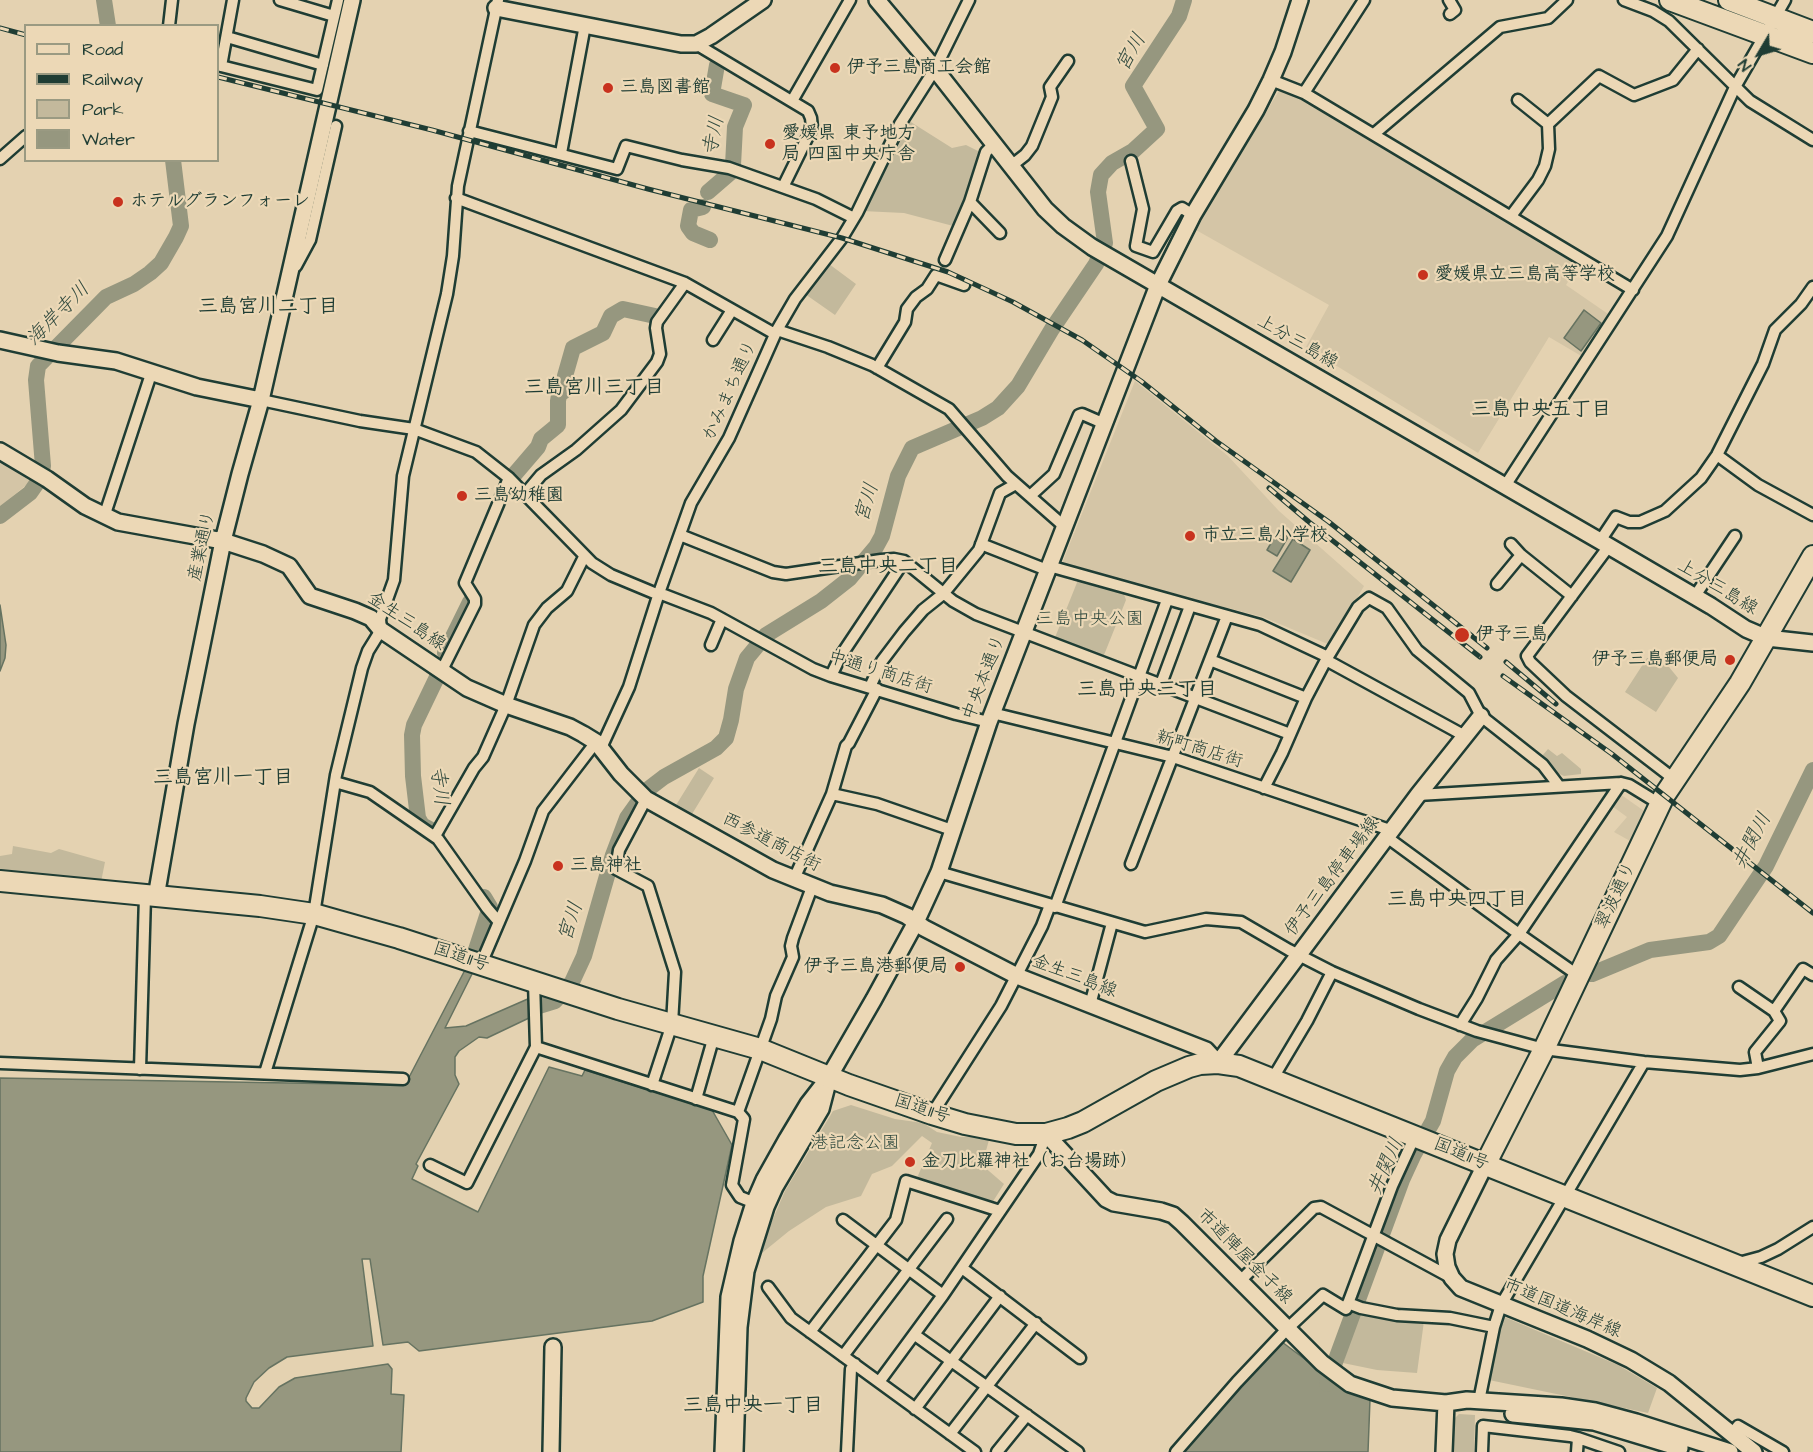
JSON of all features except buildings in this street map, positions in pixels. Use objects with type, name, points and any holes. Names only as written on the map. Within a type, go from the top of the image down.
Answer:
[{"type":"highway","points":[[1670,0],[1769,26],[1813,32]]},
{"type":"highway","points":[[1729,0],[1813,53]]},
{"type":"highway","name":"翠波通り","points":[[1485,1165],[1544,1049],[1660,804],[1674,779],[1730,699],[1813,558]]},
{"type":"highway","name":"国道11号","points":[[0,881],[260,906],[314,914],[482,964],[539,986],[760,1049],[932,1114],[1016,1134],[1046,1134],[1083,1122],[1175,1072],[1200,1064],[1218,1063],[1239,1066],[1813,1296]]},
{"type":"street","points":[[169,24],[172,0]]},
{"type":"street","points":[[233,0],[219,66],[317,90],[338,0]]},
{"type":"street","points":[[280,0],[334,16]]},
{"type":"street","name":"産業通り","points":[[150,897],[223,541],[261,400],[352,0]]},
{"type":"street","points":[[265,1073],[314,914],[334,782],[362,668],[368,651],[381,630],[381,619],[394,580],[403,476],[447,294],[453,256],[456,198],[497,4],[585,25],[681,44],[696,44],[763,0]]},
{"type":"street","points":[[792,101],[850,0]]},
{"type":"street","name":"上分三島線","points":[[877,0],[935,69],[1045,209],[1098,251],[1605,543],[1746,629],[1767,638],[1813,643]]},
{"type":"street","name":"かみまち通り","points":[[482,964],[492,915],[525,861],[543,811],[598,745],[629,687],[691,503],[729,438],[776,332],[795,299],[842,238],[854,218],[900,124],[935,69],[969,0]]},
{"type":"street","name":"中央本通り","points":[[760,1205],[775,1187],[821,1109],[830,1077],[916,922],[939,872],[990,718],[1158,285],[1193,214],[1256,110],[1271,80],[1300,0]]},
{"type":"street","points":[[1304,93],[1364,0]]},
{"type":"street","points":[[1449,0],[1455,10],[1450,14]]},
{"type":"street","points":[[1374,134],[1500,27],[1548,18],[1567,0]]},
{"type":"street","points":[[1624,0],[1653,11],[1669,21],[1750,101],[1813,140]]},
{"type":"street","points":[[1505,486],[1666,236],[1735,87],[1785,0]]},
{"type":"street","points":[[561,153],[585,25]]},
{"type":"street","points":[[226,37],[323,64]]},
{"type":"street","points":[[696,44],[808,111],[812,118],[812,128],[783,187]]},
{"type":"street","points":[[1511,216],[1538,180],[1545,166],[1549,149],[1548,124],[1599,76],[1634,95],[1673,80],[1698,49]]},
{"type":"street","points":[[1011,166],[1032,146],[1052,98],[1050,87],[1068,61]]},
{"type":"street","points":[[1271,80],[1304,93],[1633,290]]},
{"type":"street","points":[[1518,100],[1548,124]]},
{"type":"street","points":[[290,276],[310,240],[336,126]]},
{"type":"street","points":[[469,131],[617,169],[626,146],[731,169],[816,199],[854,218]]},
{"type":"street","points":[[0,159],[24,138]]},
{"type":"street","points":[[945,260],[970,202],[986,152],[994,144]]},
{"type":"street","points":[[1131,161],[1143,209],[1136,246],[1153,252],[1177,211],[1182,208],[1193,214]]},
{"type":"street","points":[[456,198],[685,283],[776,332],[828,347],[877,368],[949,409],[1016,484],[1065,527]]},
{"type":"street","points":[[970,202],[1000,233]]},
{"type":"street","points":[[877,368],[905,322],[907,309],[916,297],[927,289],[936,275],[964,285]]},
{"type":"street","points":[[525,494],[541,475],[576,450],[621,410],[650,372],[660,354],[657,322],[685,283]]},
{"type":"street","points":[[1674,779],[1636,747],[1566,696],[1530,662],[1527,656],[1572,596],[1605,543],[1616,517],[1629,522],[1640,522],[1665,511],[1701,478],[1717,455],[1763,364],[1775,330],[1801,304],[1813,287]]},
{"type":"street","points":[[713,340],[732,310]]},
{"type":"street","points":[[0,340],[52,352],[116,361],[197,387],[261,400]]},
{"type":"street","points":[[104,517],[152,371]]},
{"type":"street","name":"中通り商店街","points":[[261,400],[360,421],[414,429],[476,452],[509,478],[584,557],[611,575],[722,619],[813,669],[831,676],[956,714],[990,718]]},
{"type":"street","points":[[1030,496],[1054,474],[1079,415],[1082,414],[1106,424]]},
{"type":"street","name":"金生三島線","points":[[0,451],[104,517],[130,525],[223,541],[263,554],[289,566],[310,596],[371,618],[381,630],[467,688],[506,705],[570,727],[598,745],[642,796]]},
{"type":"street","points":[[1717,455],[1758,484],[1813,515]]},
{"type":"street","points":[[442,670],[475,604],[475,599],[465,583],[509,478]]},
{"type":"street","points":[[794,879],[832,794],[846,746],[873,688],[882,661],[923,610],[943,594],[973,558],[981,544],[1000,493],[1016,484]]},
{"type":"street","points":[[680,535],[772,572],[786,574],[881,560],[904,561],[943,594],[976,614],[1290,734]]},
{"type":"street","points":[[1695,596],[1735,536]]},
{"type":"street","points":[[981,544],[1048,568],[1260,625],[1327,658],[1465,736]]},
{"type":"street","points":[[1510,544],[1572,596]]},
{"type":"street","points":[[1497,584],[1521,555]]},
{"type":"street","points":[[492,915],[438,839],[437,833],[474,768],[483,757],[525,657],[534,625],[547,608],[567,591],[584,557]]},
{"type":"street","points":[[831,676],[840,657],[904,561]]},
{"type":"street","points":[[1264,788],[1327,658],[1358,607],[1369,598],[1387,608],[1417,650],[1469,693],[1481,716],[1543,765],[1559,786]]},
{"type":"street","points":[[932,1114],[1001,1006],[1052,906],[1141,676],[1167,600]]},
{"type":"street","points":[[1161,684],[1190,606]]},
{"type":"street","points":[[1131,864],[1227,616]]},
{"type":"street","points":[[711,645],[722,619]]},
{"type":"street","points":[[1210,660],[1306,698]]},
{"type":"street","name":"伊予三島停車場線","points":[[1218,1063],[1418,795],[1481,716]]},
{"type":"street","name":"新町商店街","points":[[990,718],[1173,757],[1390,835],[1519,934],[1579,976]]},
{"type":"street","points":[[334,782],[370,792],[437,833]]},
{"type":"street","points":[[1460,1024],[1477,998],[1496,960],[1519,934],[1621,783]]},
{"type":"street","points":[[1418,795],[1621,783],[1629,785],[1660,804]]},
{"type":"street","points":[[832,794],[877,804],[952,831]]},
{"type":"street","points":[[642,796],[619,850],[616,869],[648,886],[675,972],[672,1024],[652,1085]]},
{"type":"street","name":"西参道商店街","points":[[642,796],[773,870],[812,887],[882,905],[916,922]]},
{"type":"street","points":[[939,872],[1145,932],[1206,919],[1238,922],[1332,972],[1477,1031],[1544,1049],[1644,1062],[1740,1070],[1758,1068],[1813,1054]]},
{"type":"street","points":[[738,1112],[771,1019],[776,996],[793,957],[791,946],[793,938],[812,887]]},
{"type":"street","points":[[140,1069],[150,897]]},
{"type":"street","name":"金生三島線","points":[[916,922],[1017,976],[1206,1050],[1218,1063]]},
{"type":"street","points":[[1090,1005],[1112,922]]},
{"type":"street","points":[[1774,1011],[1803,969],[1813,975]]},
{"type":"street","points":[[1273,1078],[1307,1021],[1332,972]]},
{"type":"street","points":[[430,1166],[467,1183],[536,1047],[539,986]]},
{"type":"street","points":[[1739,987],[1774,1011],[1780,1021],[1755,1052],[1758,1068]]},
{"type":"street","points":[[696,1099],[714,1036]]},
{"type":"street","points":[[536,1047],[738,1112],[744,1119],[732,1185],[740,1197],[760,1205]]},
{"type":"street","points":[[1479,1401],[1494,1327],[1501,1305],[1644,1062]]},
{"type":"street","points":[[0,1063],[403,1079]]},
{"type":"street","points":[[879,1382],[944,1295],[1039,1154],[1046,1134]]},
{"type":"street","name":"市道陣屋金子線","points":[[1046,1134],[1106,1199],[1114,1203],[1173,1215],[1337,1376],[1350,1384],[1392,1398],[1446,1403]]},
{"type":"street","points":[[1176,1452],[1288,1328],[1323,1295],[1346,1309],[1392,1186],[1422,1139]]},
{"type":"street","points":[[1452,1278],[1445,1254],[1448,1240],[1485,1165]]},
{"type":"street","points":[[810,1332],[896,1220],[906,1181],[1000,1211]]},
{"type":"street","points":[[723,1452],[729,1297],[742,1241],[760,1205]]},
{"type":"street","points":[[735,1452],[742,1298],[760,1205]]},
{"type":"street","points":[[1240,1281],[1314,1208],[1321,1207],[1452,1278]]},
{"type":"street","points":[[843,1356],[947,1219]]},
{"type":"street","points":[[843,1220],[944,1295]]},
{"type":"street","points":[[1735,1264],[1761,1257],[1778,1249],[1813,1227]]},
{"type":"street","points":[[962,1268],[1080,1358]]},
{"type":"street","name":"市道国道海岸線","points":[[1452,1278],[1461,1288],[1631,1360],[1669,1383],[1754,1452]]},
{"type":"street","points":[[768,1287],[791,1318],[975,1452]]},
{"type":"street","points":[[915,1408],[1000,1296]]},
{"type":"street","points":[[1348,1303],[1396,1315],[1450,1318],[1494,1327]]},
{"type":"street","points":[[950,1434],[1036,1323]]},
{"type":"street","points":[[915,1335],[1078,1452]]},
{"type":"street","points":[[551,1452],[553,1347]]},
{"type":"street","points":[[847,1452],[851,1369],[855,1364]]},
{"type":"street","points":[[1446,1403],[1467,1400],[1561,1406],[1595,1411],[1636,1422],[1680,1446],[1723,1450],[1727,1430],[1738,1426],[1783,1452]]},
{"type":"street","points":[[1446,1403],[1466,1410],[1594,1422],[1695,1452]]},
{"type":"street","points":[[1444,1452],[1446,1403]]},
{"type":"street","points":[[997,1452],[1027,1415]]},
{"type":"street","points":[[1482,1452],[1483,1425],[1578,1438],[1619,1452]]},
{"type":"street","points":[[1577,1452],[1578,1438]]},
{"type":"shaded area","name":"愛媛県立三島高等学校","points":[[1283,84],[1578,265],[1566,285],[1611,316],[1583,357],[1549,337],[1478,453],[1306,347],[1329,305],[1196,230]]},
{"type":"shaded area","name":"市立三島小学校","points":[[1135,381],[1228,456],[1279,511],[1364,586],[1330,645],[1263,617],[1063,566],[1063,561]]},
{"type":"shaded area","points":[[0,461],[33,479],[0,507]]},
{"type":"shaded area","points":[[1620,794],[1647,813],[1632,842],[1614,832],[1627,817],[1612,806]]},
{"type":"green space","points":[[906,119],[952,148],[966,145],[982,153],[957,227],[904,213],[862,211]]},
{"type":"green space","points":[[829,264],[856,284],[835,315],[805,294]]},
{"type":"green space","name":"三島中央公園","points":[[1078,580],[1124,594],[1126,600],[1102,660],[1054,640]]},
{"type":"green space","points":[[1647,658],[1654,658],[1669,667],[1678,678],[1656,712],[1625,692]]},
{"type":"green space","points":[[1548,749],[1557,756],[1562,753],[1581,769],[1581,774],[1564,776],[1557,773],[1542,756]]},
{"type":"green space","points":[[699,768],[714,778],[689,819],[673,810]]},
{"type":"green space","points":[[13,846],[51,853],[59,849],[105,862],[101,882],[0,872],[0,856],[12,854]]},
{"type":"green space","name":"港記念公園","points":[[851,1105],[895,1119],[923,1123],[937,1132],[989,1140],[982,1165],[1004,1184],[992,1203],[917,1178],[932,1143],[922,1136],[892,1166],[872,1174],[861,1196],[826,1207],[789,1231],[762,1253],[766,1235],[785,1191],[833,1111]]},
{"type":"green space","points":[[1360,1312],[1424,1321],[1417,1373],[1377,1370],[1343,1363]]},
{"type":"green space","points":[[1502,1316],[1618,1365],[1657,1388],[1648,1413],[1489,1380]]},
{"type":"green space","points":[[1459,1414],[1475,1415],[1474,1452],[1450,1452],[1452,1421]]},
{"type":"water","points":[[1584,310],[1601,323],[1581,351],[1564,338]]},
{"type":"water","points":[[1278,531],[1288,537],[1277,556],[1267,550]]},
{"type":"water","points":[[1293,539],[1310,550],[1291,582],[1273,571]]},
{"type":"water","points":[[0,605],[6,645],[5,658],[0,671]]},
{"type":"water","points":[[466,968],[474,970],[445,1028],[466,1026],[530,998],[529,1018],[487,1038],[479,1037],[459,1051],[455,1057],[455,1075],[459,1084],[416,1164],[418,1166],[412,1179],[478,1212],[549,1067],[582,1076],[585,1070],[712,1110],[732,1145],[703,1276],[703,1302],[652,1321],[419,1351],[408,1342],[383,1345],[370,1259],[362,1259],[373,1346],[287,1357],[269,1368],[254,1382],[246,1401],[252,1408],[259,1408],[279,1387],[295,1378],[388,1364],[392,1369],[391,1394],[404,1395],[401,1452],[0,1452],[0,1078],[405,1085]]},
{"type":"water","points":[[1282,1342],[1338,1384],[1370,1399],[1368,1452],[1182,1452],[1249,1375]]},
{"type":"waterway","name":"海岸寺川","points":[[104,0],[108,24]]},
{"type":"waterway","name":"宮川","points":[[529,1009],[555,1001],[572,982],[584,956],[613,855],[627,818],[647,790],[664,777],[716,748],[726,738],[736,689],[747,658],[766,635],[821,601],[849,579],[876,547],[882,536],[898,476],[912,448],[982,418],[998,408],[1018,386],[1052,329],[1096,264],[1105,243],[1098,192],[1101,175],[1112,163],[1133,151],[1157,129],[1133,86],[1179,16],[1184,0]]},
{"type":"waterway","name":"寺川","points":[[708,192],[730,173],[733,165],[735,127],[744,105],[712,94],[717,65]]},
{"type":"waterway","name":"海岸寺川","points":[[0,516],[30,493],[37,483],[43,466],[36,380],[38,366],[106,297],[134,284],[161,263],[176,237],[181,226],[173,162]]},
{"type":"waterway","name":"寺川","points":[[703,207],[691,210],[688,226],[693,233],[710,240]]},
{"type":"waterway","name":"寺川","points":[[514,475],[538,447],[541,439],[558,425],[559,395],[569,387],[570,383],[565,376],[573,348],[603,333],[611,316],[623,309],[655,316]]},
{"type":"waterway","name":"寺川","points":[[445,653],[470,602]]},
{"type":"waterway","name":"寺川","points":[[437,833],[422,825],[418,818],[413,776],[412,735],[414,725],[439,673]]},
{"type":"waterway","name":"井関川","points":[[1592,974],[1650,950],[1709,942],[1719,936],[1766,866],[1813,770]]},
{"type":"waterway","name":"寺川","points":[[475,953],[490,907],[484,897]]},
{"type":"waterway","name":"井関川","points":[[1327,1384],[1402,1180],[1433,1121],[1447,1071],[1455,1057],[1472,1040],[1565,983]]},
{"type":"railway","points":[[0,28],[24,34]]},
{"type":"railway","points":[[219,77],[432,130],[648,189],[842,238],[948,272],[1013,302],[1082,340],[1141,381],[1216,441],[1329,522],[1487,648]]},
{"type":"railway","points":[[1269,488],[1480,657]]},
{"type":"railway","points":[[1506,662],[1556,704]]},
{"type":"railway","points":[[1503,676],[1612,754],[1813,913]]},
{"type":"place","name":"伊予三島商工会館","points":[[835,68]]},
{"type":"place","name":"三島図書館","points":[[608,88]]},
{"type":"place","name":"愛媛県 東予地方 局 四国中央庁舎","points":[[770,144]]},
{"type":"place","name":"ホテルグランフォーレ","points":[[118,202]]},
{"type":"place","name":"愛媛県立三島高等学校","points":[[1423,275]]},
{"type":"place","name":"三島幼稚園","points":[[462,496]]},
{"type":"place","name":"市立三島小学校","points":[[1190,536]]},
{"type":"place","name":"伊予三島","points":[[1462,635]]},
{"type":"place","name":"伊予三島郵便局","points":[[1730,660]]},
{"type":"place","name":"三島神社","points":[[558,866]]},
{"type":"place","name":"伊予三島港郵便局","points":[[960,967]]},
{"type":"place","name":"金刀比羅神社（お台場跡）","points":[[910,1162]]},
{"type":"district","name":"三島宮川二丁目","points":[[268,308]]},
{"type":"district","name":"三島宮川三丁目","points":[[594,389]]},
{"type":"district","name":"三島中央五丁目","points":[[1541,411]]},
{"type":"district","name":"三島中央二丁目","points":[[888,568]]},
{"type":"district","name":"三島中央三丁目","points":[[1147,691]]},
{"type":"district","name":"三島宮川一丁目","points":[[223,779]]},
{"type":"district","name":"三島中央四丁目","points":[[1457,901]]},
{"type":"district","name":"三島中央一丁目","points":[[753,1407]]}]
